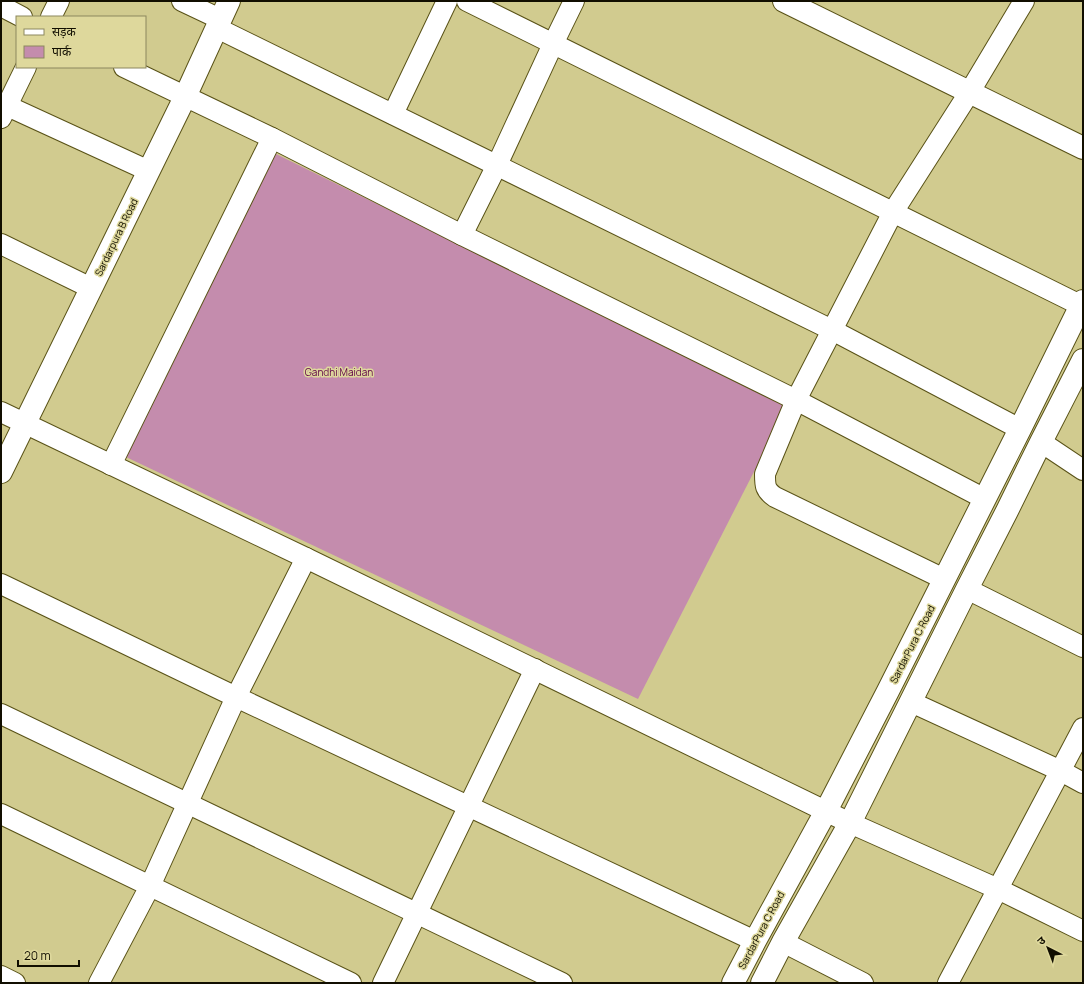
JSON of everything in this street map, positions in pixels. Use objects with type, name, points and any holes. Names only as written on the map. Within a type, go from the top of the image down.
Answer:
[{"type":"street","points":[[52,16],[59,1]]},
{"type":"street","points":[[182,1],[222,16],[392,114],[832,330],[1020,429]]},
{"type":"street","points":[[392,114],[447,1]]},
{"type":"street","points":[[467,1],[893,212],[1082,303]]},
{"type":"street","points":[[462,235],[497,165],[574,1]]},
{"type":"street","points":[[784,1],[1083,148]]},
{"type":"street","points":[[944,579],[775,497],[769,492],[765,484],[765,474],[796,400],[893,212],[969,93],[1024,1]]},
{"type":"street","points":[[1,6],[20,16]]},
{"type":"street","name":"Sardarpura B Road","points":[[1,472],[185,97],[222,16]]},
{"type":"street","points":[[25,68],[3,109],[149,171]]},
{"type":"street","points":[[126,68],[272,138],[462,235],[796,400],[985,499]]},
{"type":"street","points":[[111,465],[272,138]]},
{"type":"street","points":[[1,244],[91,288]]},
{"type":"street","name":"SardarPura C Road","points":[[733,983],[754,941],[826,811],[985,499],[1082,303]]},
{"type":"street","points":[[762,983],[783,942],[850,824],[1040,442],[1083,360]]},
{"type":"street","points":[[1,412],[535,669],[850,824],[998,888],[1083,931]]},
{"type":"street","points":[[1040,442],[1083,470]]},
{"type":"street","points":[[99,983],[150,886],[236,697],[306,558]]},
{"type":"street","points":[[1,584],[236,697],[754,941]]},
{"type":"street","points":[[967,589],[1083,647]]},
{"type":"street","points":[[383,983],[535,669]]},
{"type":"street","points":[[911,702],[1083,783]]},
{"type":"street","points":[[1,714],[562,983]]},
{"type":"street","points":[[948,983],[1083,728]]},
{"type":"street","points":[[1,814],[351,983]]},
{"type":"street","points":[[783,942],[863,983]]},
{"type":"street","points":[[1,976],[15,983]]},
{"type":"green space","name":"Gandhi Maidan","points":[[262,147],[787,407],[638,699],[109,449]]}]
